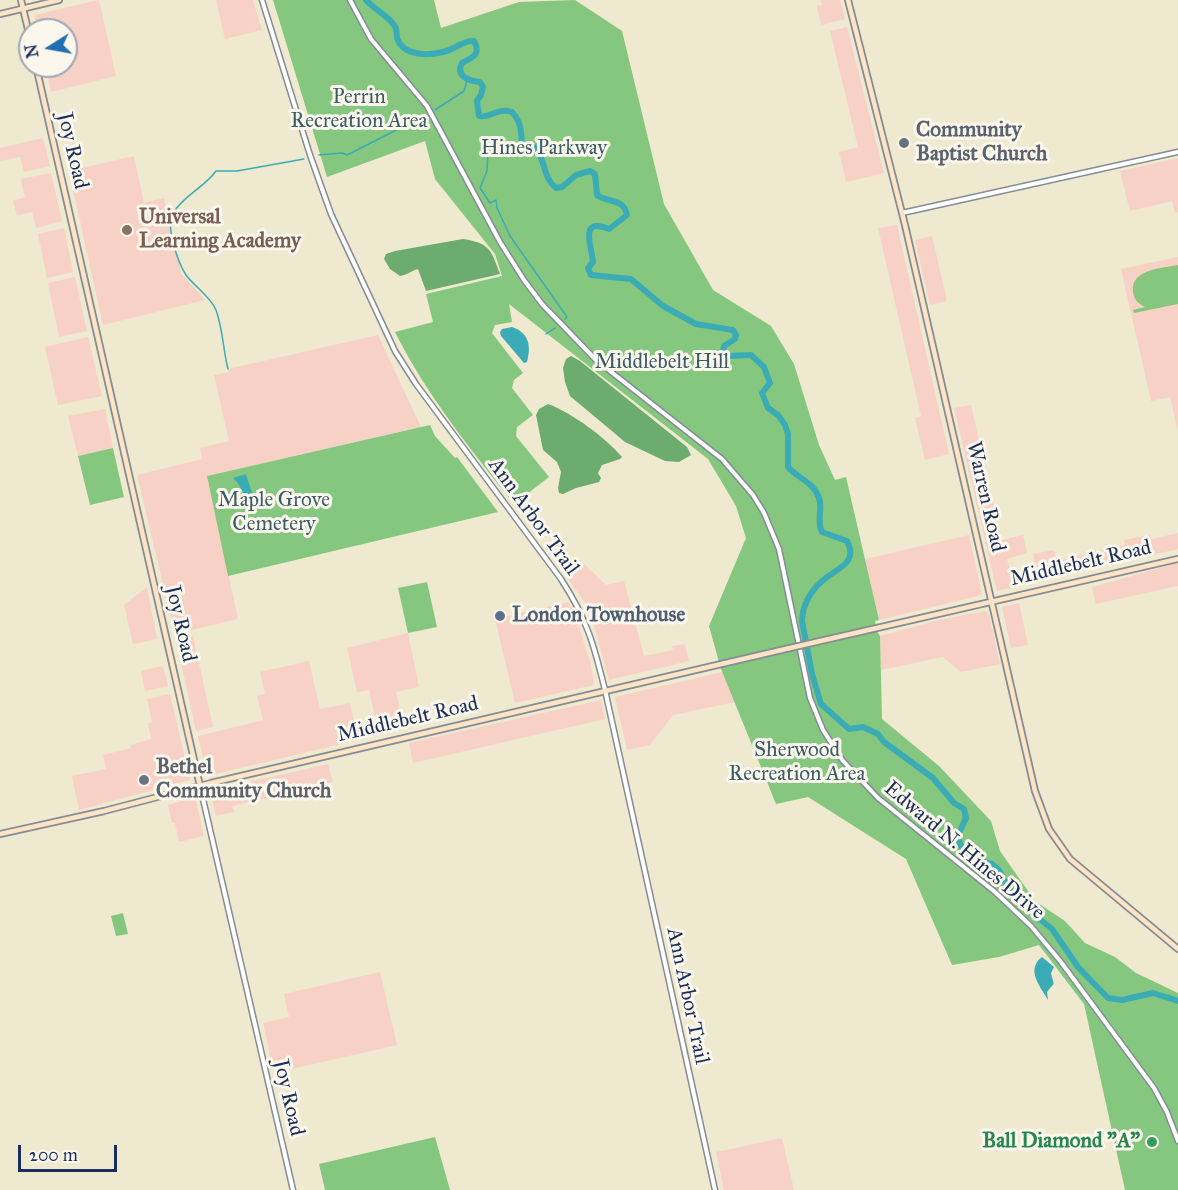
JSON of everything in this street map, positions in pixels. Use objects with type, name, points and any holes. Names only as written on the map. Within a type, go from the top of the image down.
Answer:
[{"type":"main road","points":[[21,0],[25,18]]},
{"type":"main road","points":[[0,14],[59,0]]},
{"type":"main road","name":"Warren Road","points":[[848,0],[902,213],[1035,791],[1049,829],[1066,854],[1085,873],[1178,949]]},
{"type":"main road","name":"Joy Road","points":[[39,78],[200,786]]},
{"type":"main road","name":"Middlebelt Road","points":[[0,834],[605,690],[1178,559]]},
{"type":"street","name":"Ann Arbor Trail","points":[[262,0],[327,203],[347,253],[404,368],[561,579],[577,604],[590,633],[605,690],[715,1190]]},
{"type":"street","name":"Edward N. Hines Drive","points":[[350,0],[370,39],[428,108],[500,242],[542,304],[590,355],[722,459],[753,495],[765,513],[778,549],[810,698],[824,729],[843,761],[878,798],[996,893],[1042,938],[1154,1088],[1178,1140]]},
{"type":"street","points":[[902,213],[1178,152]]},
{"type":"street","name":"Joy Road","points":[[200,786],[293,1190]]},
{"type":"shaded area","points":[[99,0],[116,76],[51,92],[48,78],[78,78],[78,18],[35,18],[34,15]]},
{"type":"shaded area","points":[[216,0],[253,0],[262,30],[225,39]]},
{"type":"shaded area","points":[[821,0],[840,0],[845,19],[821,25],[817,6],[822,5]]},
{"type":"shaded area","points":[[847,27],[884,173],[846,182],[839,152],[858,147],[830,31]]},
{"type":"shaded area","points":[[43,138],[50,166],[24,172],[20,157],[0,161],[0,148]]},
{"type":"shaded area","name":"Universal Learning Academy","points":[[134,156],[144,203],[164,198],[181,273],[205,300],[103,325],[69,171]]},
{"type":"shaded area","points":[[1178,158],[1178,212],[1175,213],[1172,201],[1130,211],[1120,171]]},
{"type":"shaded area","points":[[51,173],[62,221],[36,228],[32,212],[17,215],[13,201],[25,197],[21,179]]},
{"type":"shaded area","points":[[897,225],[949,454],[925,460],[915,418],[921,416],[878,228]]},
{"type":"shaded area","points":[[64,228],[73,272],[47,278],[38,234]]},
{"type":"shaded area","points":[[932,236],[947,301],[930,305],[915,240]]},
{"type":"shaded area","points":[[1178,257],[1178,431],[1170,397],[1151,401],[1121,269]]},
{"type":"shaded area","points":[[75,277],[87,331],[59,337],[48,283]]},
{"type":"shaded area","points":[[378,335],[421,427],[207,476],[238,619],[175,634],[137,475],[202,459],[200,448],[229,441],[214,375],[229,372],[228,369]]},
{"type":"shaded area","points":[[88,337],[102,396],[58,405],[45,347]]},
{"type":"shaded area","points":[[971,405],[1002,540],[1023,535],[1027,553],[1007,559],[1011,574],[1036,569],[1033,554],[1054,550],[1056,561],[1125,545],[1124,540],[1150,535],[1152,539],[1178,533],[1178,549],[997,591],[954,408]]},
{"type":"shaded area","points":[[105,409],[113,448],[78,456],[68,416]]},
{"type":"shaded area","points":[[969,535],[982,595],[879,620],[865,559]]},
{"type":"shaded area","points":[[579,559],[606,585],[624,581],[644,656],[673,650],[672,646],[685,644],[689,661],[609,680],[589,608],[557,564]]},
{"type":"shaded area","points":[[1178,563],[1178,586],[1096,604],[1092,587]]},
{"type":"shaded area","points":[[147,587],[157,639],[133,644],[124,605]]},
{"type":"shaded area","points":[[568,602],[574,611],[591,665],[594,685],[515,703],[495,619]]},
{"type":"shaded area","points":[[1019,603],[1028,645],[1011,648],[1002,607]]},
{"type":"shaded area","points":[[985,611],[989,615],[1000,664],[961,672],[943,657],[881,670],[880,636],[939,620]]},
{"type":"shaded area","points":[[408,633],[419,687],[396,692],[404,729],[379,735],[369,690],[357,692],[347,648]]},
{"type":"shaded area","points":[[193,636],[213,727],[196,731],[176,640]]},
{"type":"shaded area","points":[[309,661],[320,709],[350,703],[358,740],[207,776],[198,736],[263,720],[257,696],[265,694],[260,672]]},
{"type":"shaded area","points":[[163,666],[168,686],[145,691],[141,671]]},
{"type":"shaded area","points":[[723,672],[735,702],[673,715],[650,745],[627,750],[615,697]]},
{"type":"shaded area","points":[[170,694],[190,780],[79,810],[72,776],[106,769],[103,755],[131,748],[131,745],[151,739],[148,724],[152,722],[147,699]]},
{"type":"shaded area","points":[[601,700],[605,719],[413,763],[409,743]]},
{"type":"shaded area","points":[[328,764],[333,782],[232,806],[234,812],[216,816],[210,791]]},
{"type":"shaded area","points":[[192,798],[196,801],[204,836],[179,842],[168,805]]},
{"type":"shaded area","points":[[380,972],[397,1045],[274,1073],[263,1023],[289,1017],[284,994]]},
{"type":"shaded area","points":[[782,1138],[794,1190],[724,1190],[716,1152]]},
{"type":"green space","name":"Hines Parkway","points":[[273,0],[434,0],[441,28],[519,2],[575,0],[622,31],[664,204],[713,290],[771,326],[794,364],[819,445],[835,480],[846,477],[879,620],[875,621],[880,636],[882,719],[939,766],[991,821],[1000,851],[1035,901],[1065,921],[1085,943],[1115,957],[1136,973],[1178,993],[1178,1190],[1125,1190],[1084,1004],[1039,945],[999,957],[952,965],[906,859],[808,797],[776,804],[721,669],[709,626],[746,538],[736,506],[708,459],[509,304],[512,322],[495,325],[492,333],[523,373],[514,380],[512,388],[533,415],[517,427],[516,436],[549,477],[514,504],[466,442],[435,399],[395,332],[433,322],[426,294],[502,276],[495,254],[435,179],[425,141],[327,177]]},
{"type":"green space","points":[[463,239],[479,243],[488,249],[500,274],[426,291],[418,269],[400,276],[390,269],[384,259],[386,254],[395,251]]},
{"type":"green space","points":[[1178,265],[1178,304],[1134,313],[1133,310],[1145,307],[1137,301],[1133,292],[1133,284],[1137,278],[1149,271]]},
{"type":"green space","points":[[571,356],[687,447],[691,455],[679,462],[665,461],[625,442],[570,396],[563,368],[566,359]]},
{"type":"green space","points":[[548,404],[588,426],[622,457],[602,465],[598,473],[601,478],[599,482],[563,494],[559,493],[561,472],[557,462],[543,450],[536,415],[539,409]]},
{"type":"green space","name":"Maple Grove Cemetery","points":[[430,425],[435,436],[455,458],[457,457],[498,512],[228,576],[207,476]]},
{"type":"green space","points":[[113,448],[124,497],[90,505],[78,456]]},
{"type":"green space","points":[[427,582],[437,627],[408,633],[398,588]]},
{"type":"green space","points":[[123,913],[128,934],[116,936],[111,916]]},
{"type":"green space","points":[[435,1137],[450,1190],[325,1190],[319,1164]]},
{"type":"water","points":[[512,327],[522,333],[528,341],[527,362],[524,363],[501,336],[502,329]]},
{"type":"water","points":[[246,474],[253,502],[247,498],[233,478]]},
{"type":"water","points":[[1042,957],[1054,967],[1051,973],[1054,984],[1047,992],[1048,1000],[1035,973],[1037,962]]},
{"type":"waterway","points":[[366,0],[391,22],[396,28],[400,44],[410,51],[423,54],[437,53],[474,41],[476,53],[462,63],[460,71],[464,77],[480,82],[483,87],[477,101],[479,116],[502,111],[512,112],[519,124],[522,146],[534,147],[538,151],[548,178],[556,188],[562,187],[576,175],[590,171],[595,174],[597,195],[623,206],[627,215],[609,229],[599,226],[590,230],[589,242],[593,262],[588,268],[591,275],[631,279],[663,306],[696,324],[733,330],[736,335],[735,339],[724,346],[723,350],[728,356],[751,355],[764,367],[770,383],[762,393],[768,408],[778,415],[785,425],[788,434],[788,467],[817,493],[820,502],[822,532],[847,541],[850,549],[848,561],[825,578],[813,591],[807,600],[802,616],[812,674],[821,704],[849,729],[863,727],[878,734],[884,742],[933,778],[954,803],[964,809],[966,818],[958,835],[965,853],[973,859],[992,864],[999,870],[1007,886],[1020,903],[1052,929],[1078,967],[1108,998],[1122,1000],[1153,993],[1178,1001]]},
{"type":"waterway","points":[[435,110],[464,91],[467,80]]},
{"type":"waterway","points":[[319,155],[342,153],[347,155],[426,115]]},
{"type":"waterway","points":[[525,147],[516,153],[500,144],[492,143],[488,151],[487,171],[480,188],[490,203],[496,200],[497,208],[510,236],[567,317],[565,319]]},
{"type":"waterway","points":[[228,369],[216,310],[186,275],[176,253],[171,235],[173,213],[216,171],[237,171],[304,159]]},
{"type":"waterway","points":[[546,334],[555,328]]},
{"type":"place","name":"Community Baptist Church","points":[[904,143]]},
{"type":"place","name":"Universal Learning Academy","points":[[127,230]]},
{"type":"place","name":"London Townhouse","points":[[500,616]]},
{"type":"place","name":"Bethel Community Church","points":[[144,780]]},
{"type":"place","name":"Ball Diamond \"A\"","points":[[1152,1142]]},
{"type":"park label","name":"Perrin Recreation Area","points":[[359,110]]},
{"type":"park label","name":"Middlebelt Hill","points":[[662,363]]},
{"type":"park label","name":"Sherwood Recreation Area","points":[[797,763]]}]
